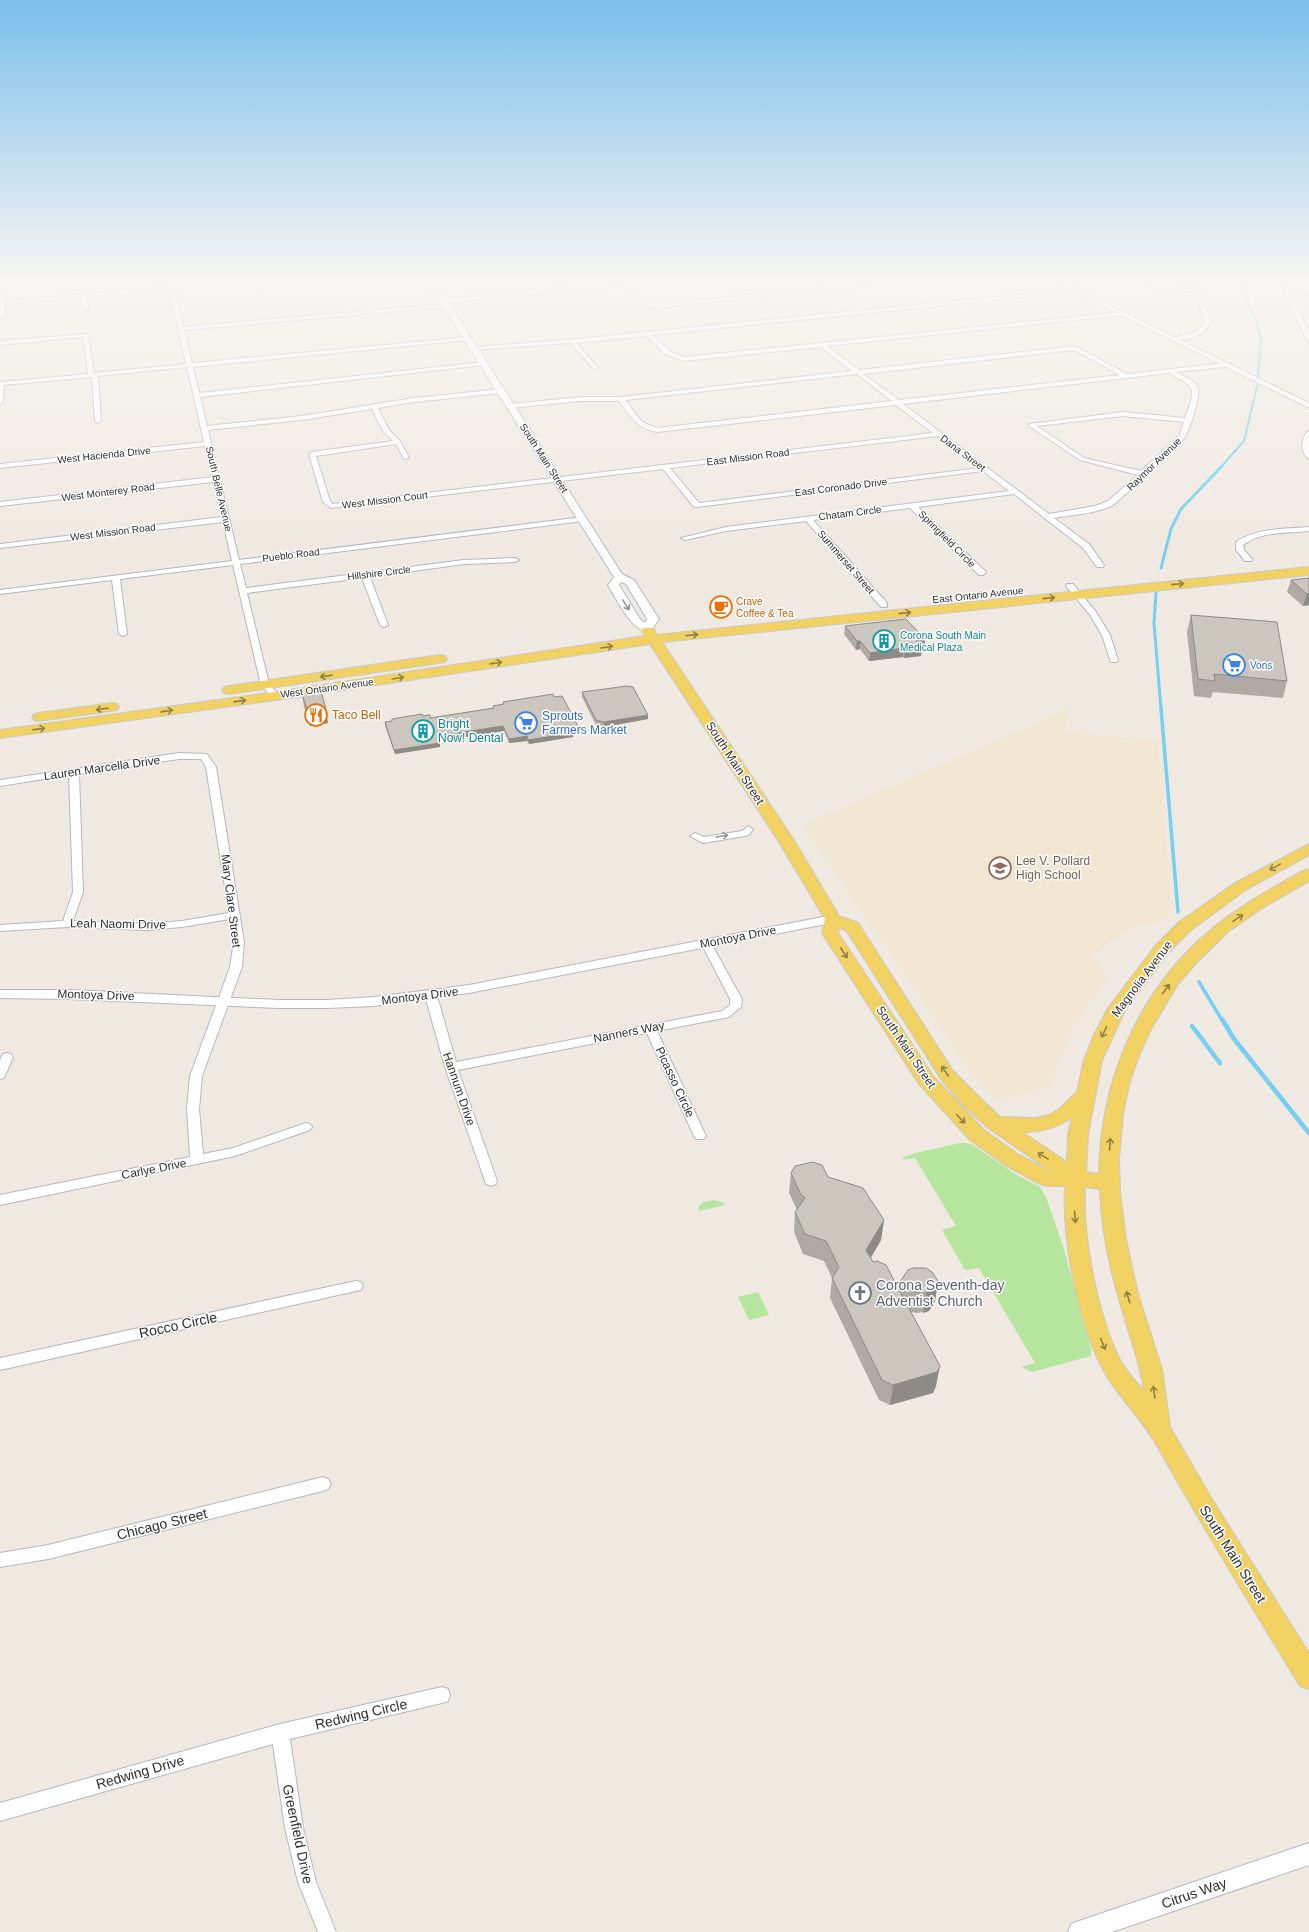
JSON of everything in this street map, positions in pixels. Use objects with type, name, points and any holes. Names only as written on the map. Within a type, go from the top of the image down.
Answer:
[{"type":"main road","name":"South Main Street","points":[[486,368],[583,519],[619,578],[613,584],[636,622],[651,634],[775,824],[833,918],[852,927],[947,1075],[968,1098],[995,1123],[1075,1178]]},
{"type":"main road","name":"East Ontario Avenue","points":[[651,634],[776,626],[1309,561]]},
{"type":"main road","name":"East Ontario Avenue","points":[[651,634],[884,605],[1309,571]]},
{"type":"main road","points":[[776,626],[811,619],[877,611],[885,609],[884,605]]},
{"type":"main road","name":"West Ontario Avenue","points":[[0,723],[265,685],[651,634]]},
{"type":"main road","name":"West Ontario Avenue","points":[[0,734],[276,696],[651,634]]},
{"type":"main road","name":"Magnolia Avenue","points":[[1075,1178],[1078,1134],[1093,1060],[1103,1035],[1117,1008],[1162,949],[1185,926],[1219,900],[1241,886],[1309,848]]},
{"type":"main road","points":[[1109,1183],[1110,1143],[1118,1090],[1135,1043],[1160,998],[1179,972],[1212,937],[1265,899],[1309,874]]},
{"type":"main road","name":"South Main Street","points":[[833,918],[830,933],[926,1080],[948,1106],[977,1135],[1012,1160],[1047,1179],[1075,1178],[1109,1183],[1122,1273],[1135,1321],[1149,1362],[1160,1430]]},
{"type":"main road","points":[[995,1123],[1023,1126],[1045,1124],[1060,1118],[1073,1109],[1086,1094]]},
{"type":"main road","name":"South Main Street","points":[[1075,1178],[1074,1202],[1078,1250],[1095,1326],[1113,1368],[1160,1430],[1194,1490],[1309,1677]]},
{"type":"street","points":[[92,368],[98,421]]},
{"type":"street","points":[[0,402],[0,384],[159,368]]},
{"type":"street","name":"South Belle Avenue","points":[[191,368],[265,685]]},
{"type":"street","points":[[197,395],[445,368]]},
{"type":"street","name":"Dana Street","points":[[852,368],[1086,546],[1100,565]]},
{"type":"street","points":[[511,406],[581,399],[621,399],[900,368]]},
{"type":"street","points":[[1112,368],[1126,376]]},
{"type":"street","points":[[621,399],[642,426],[649,429],[1195,368]]},
{"type":"street","points":[[1231,368],[1309,406]]},
{"type":"street","name":"Raymor Avenue","points":[[1047,516],[1096,508],[1111,503],[1182,438],[1196,389],[1193,384],[1168,371]]},
{"type":"street","points":[[205,428],[316,416],[414,400],[501,392]]},
{"type":"street","points":[[374,407],[386,431],[398,442],[406,458]]},
{"type":"street","points":[[1144,474],[1082,459],[1031,425],[1123,414],[1188,420]]},
{"type":"street","points":[[1309,433],[1306,439],[1305,451],[1309,457]]},
{"type":"street","name":"East Mission Road","points":[[557,480],[939,434]]},
{"type":"street","name":"West Mission Court","points":[[398,442],[312,454],[327,502],[331,506],[340,506],[557,480]]},
{"type":"street","name":"West Hacienda Drive","points":[[0,466],[208,444]]},
{"type":"street","name":"East Coronado Drive","points":[[665,467],[697,505],[985,469]]},
{"type":"street","name":"West Monterey Road","points":[[0,504],[217,479]]},
{"type":"street","name":"Chatam Circle","points":[[685,538],[726,529],[1015,492]]},
{"type":"street","name":"Springfield Circle","points":[[912,505],[982,573]]},
{"type":"street","name":"Summerset Street","points":[[808,518],[884,605]]},
{"type":"street","name":"West Mission Road","points":[[0,546],[226,519]]},
{"type":"street","name":"Pueblo Road","points":[[0,592],[583,519]]},
{"type":"street","points":[[1248,559],[1240,550],[1239,544],[1243,540],[1262,534],[1309,529]]},
{"type":"street","name":"Hillshire Circle","points":[[243,591],[464,562],[515,560]]},
{"type":"street","points":[[365,575],[384,625]]},
{"type":"street","points":[[116,577],[123,634]]},
{"type":"street","points":[[1073,590],[1093,614],[1106,635],[1114,660]]},
{"type":"street","points":[[265,685],[276,696]]},
{"type":"street","name":"Lauren Marcella Drive","points":[[0,783],[179,756],[204,756]]},
{"type":"street","name":"Mary Clare Street","points":[[197,1160],[193,1109],[196,1076],[236,968],[238,942],[211,767],[204,756]]},
{"type":"street","points":[[67,924],[78,892],[74,772]]},
{"type":"street","points":[[695,836],[703,840],[745,833],[748,829]]},
{"type":"street","name":"Leah Naomi Drive","points":[[0,928],[67,924],[147,927],[182,924],[235,915]]},
{"type":"street","name":"Montoya Drive","points":[[0,994],[85,994],[280,1004],[332,1004],[431,996],[833,918]]},
{"type":"street","name":"Nanners Way","points":[[451,1067],[725,1014],[735,1007],[736,999],[706,943]]},
{"type":"street","name":"Hannum Drive","points":[[431,996],[451,1067],[491,1181]]},
{"type":"street","name":"Picasso Circle","points":[[650,1028],[700,1136]]},
{"type":"street","points":[[0,1075],[7,1057]]},
{"type":"street","name":"Carlye Drive","points":[[0,1200],[235,1152],[306,1127]]},
{"type":"street","name":"Rocco Circle","points":[[0,1364],[356,1286]]},
{"type":"street","name":"Chicago Street","points":[[0,1560],[48,1552],[323,1484]]},
{"type":"street","name":"Redwing Circle","points":[[280,1733],[442,1695]]},
{"type":"street","name":"Redwing Drive","points":[[0,1812],[280,1733]]},
{"type":"street","name":"Greenfield Drive","points":[[280,1733],[294,1828],[307,1882],[327,1932]]},
{"type":"street","name":"Citrus Way","points":[[1080,1932],[1309,1854]]},
{"type":"shaded area","name":"Lee V. Pollard High School","points":[[1067,710],[1066,732],[1158,741],[1172,911],[1164,920],[1133,926],[1092,956],[1108,977],[1072,1030],[1050,1087],[998,1100],[971,1072],[803,825]]},
{"type":"green space","points":[[960,1143],[973,1145],[1012,1172],[1040,1187],[1046,1197],[1063,1246],[1091,1349],[1091,1356],[1032,1372],[1021,1367],[1035,1363],[979,1268],[965,1270],[942,1230],[956,1226],[915,1158],[903,1160],[903,1158],[912,1154]]},
{"type":"green space","points":[[713,1200],[722,1202],[725,1205],[699,1211],[699,1206],[704,1202]]},
{"type":"green space","points":[[758,1292],[769,1315],[749,1320],[738,1297]]},
{"type":"building","points":[[1309,578],[1309,593],[1307,594],[1291,580]]},
{"type":"building","name":"Vons","points":[[1191,615],[1277,622],[1287,681],[1214,674],[1215,681],[1198,679]]},
{"type":"building","name":"Corona South Main Medical Plaza","points":[[906,619],[925,639],[916,641],[922,647],[870,653],[860,641],[857,641],[845,626]]},
{"type":"building","points":[[627,686],[633,687],[648,715],[604,722],[596,720],[582,692]]},
{"type":"building","points":[[321,691],[326,709],[308,712],[302,694]]},
{"type":"building","points":[[553,694],[554,697],[562,696],[579,728],[571,730],[572,733],[528,740],[527,736],[509,739],[503,726],[438,736],[440,743],[394,750],[385,722],[392,721],[392,719],[422,714],[423,716],[430,715],[430,718],[494,708],[493,706],[504,704],[503,702]]},
{"type":"building","name":"Corona Seventh-day Adventist Church","points":[[813,1162],[822,1165],[828,1177],[863,1188],[884,1220],[866,1250],[873,1262],[877,1261],[886,1265],[897,1286],[908,1270],[913,1268],[926,1268],[932,1272],[938,1281],[933,1291],[926,1293],[898,1288],[940,1366],[937,1372],[893,1385],[882,1380],[832,1278],[839,1267],[826,1241],[805,1234],[795,1212],[805,1198],[800,1193],[791,1173],[795,1166]]},
{"type":"waterway","points":[[1258,376],[1259,368]]},
{"type":"waterway","points":[[1221,467],[1244,441],[1257,386]]},
{"type":"waterway","points":[[1161,568],[1171,529],[1181,509],[1222,466]]},
{"type":"waterway","points":[[1156,593],[1154,623],[1161,709]]},
{"type":"waterway","points":[[1161,708],[1178,912]]},
{"type":"waterway","points":[[1199,982],[1222,1020]]},
{"type":"waterway","points":[[1222,1019],[1234,1039],[1309,1133]]},
{"type":"waterway","points":[[1192,1026],[1220,1063]]},
{"type":"place","name":"Crave Coffee & Tea","points":[[721,607]]},
{"type":"place","name":"Corona South Main Medical Plaza","points":[[884,641]]},
{"type":"place","name":"Vons","points":[[1234,665]]},
{"type":"place","name":"Taco Bell","points":[[316,715]]},
{"type":"place","name":"Sprouts Farmers Market","points":[[526,723]]},
{"type":"place","name":"Bright Now! Dental","points":[[423,731]]},
{"type":"place","name":"Lee V. Pollard High School","points":[[1000,868]]},
{"type":"place","name":"Corona Seventh-day Adventist Church","points":[[860,1293]]}]
